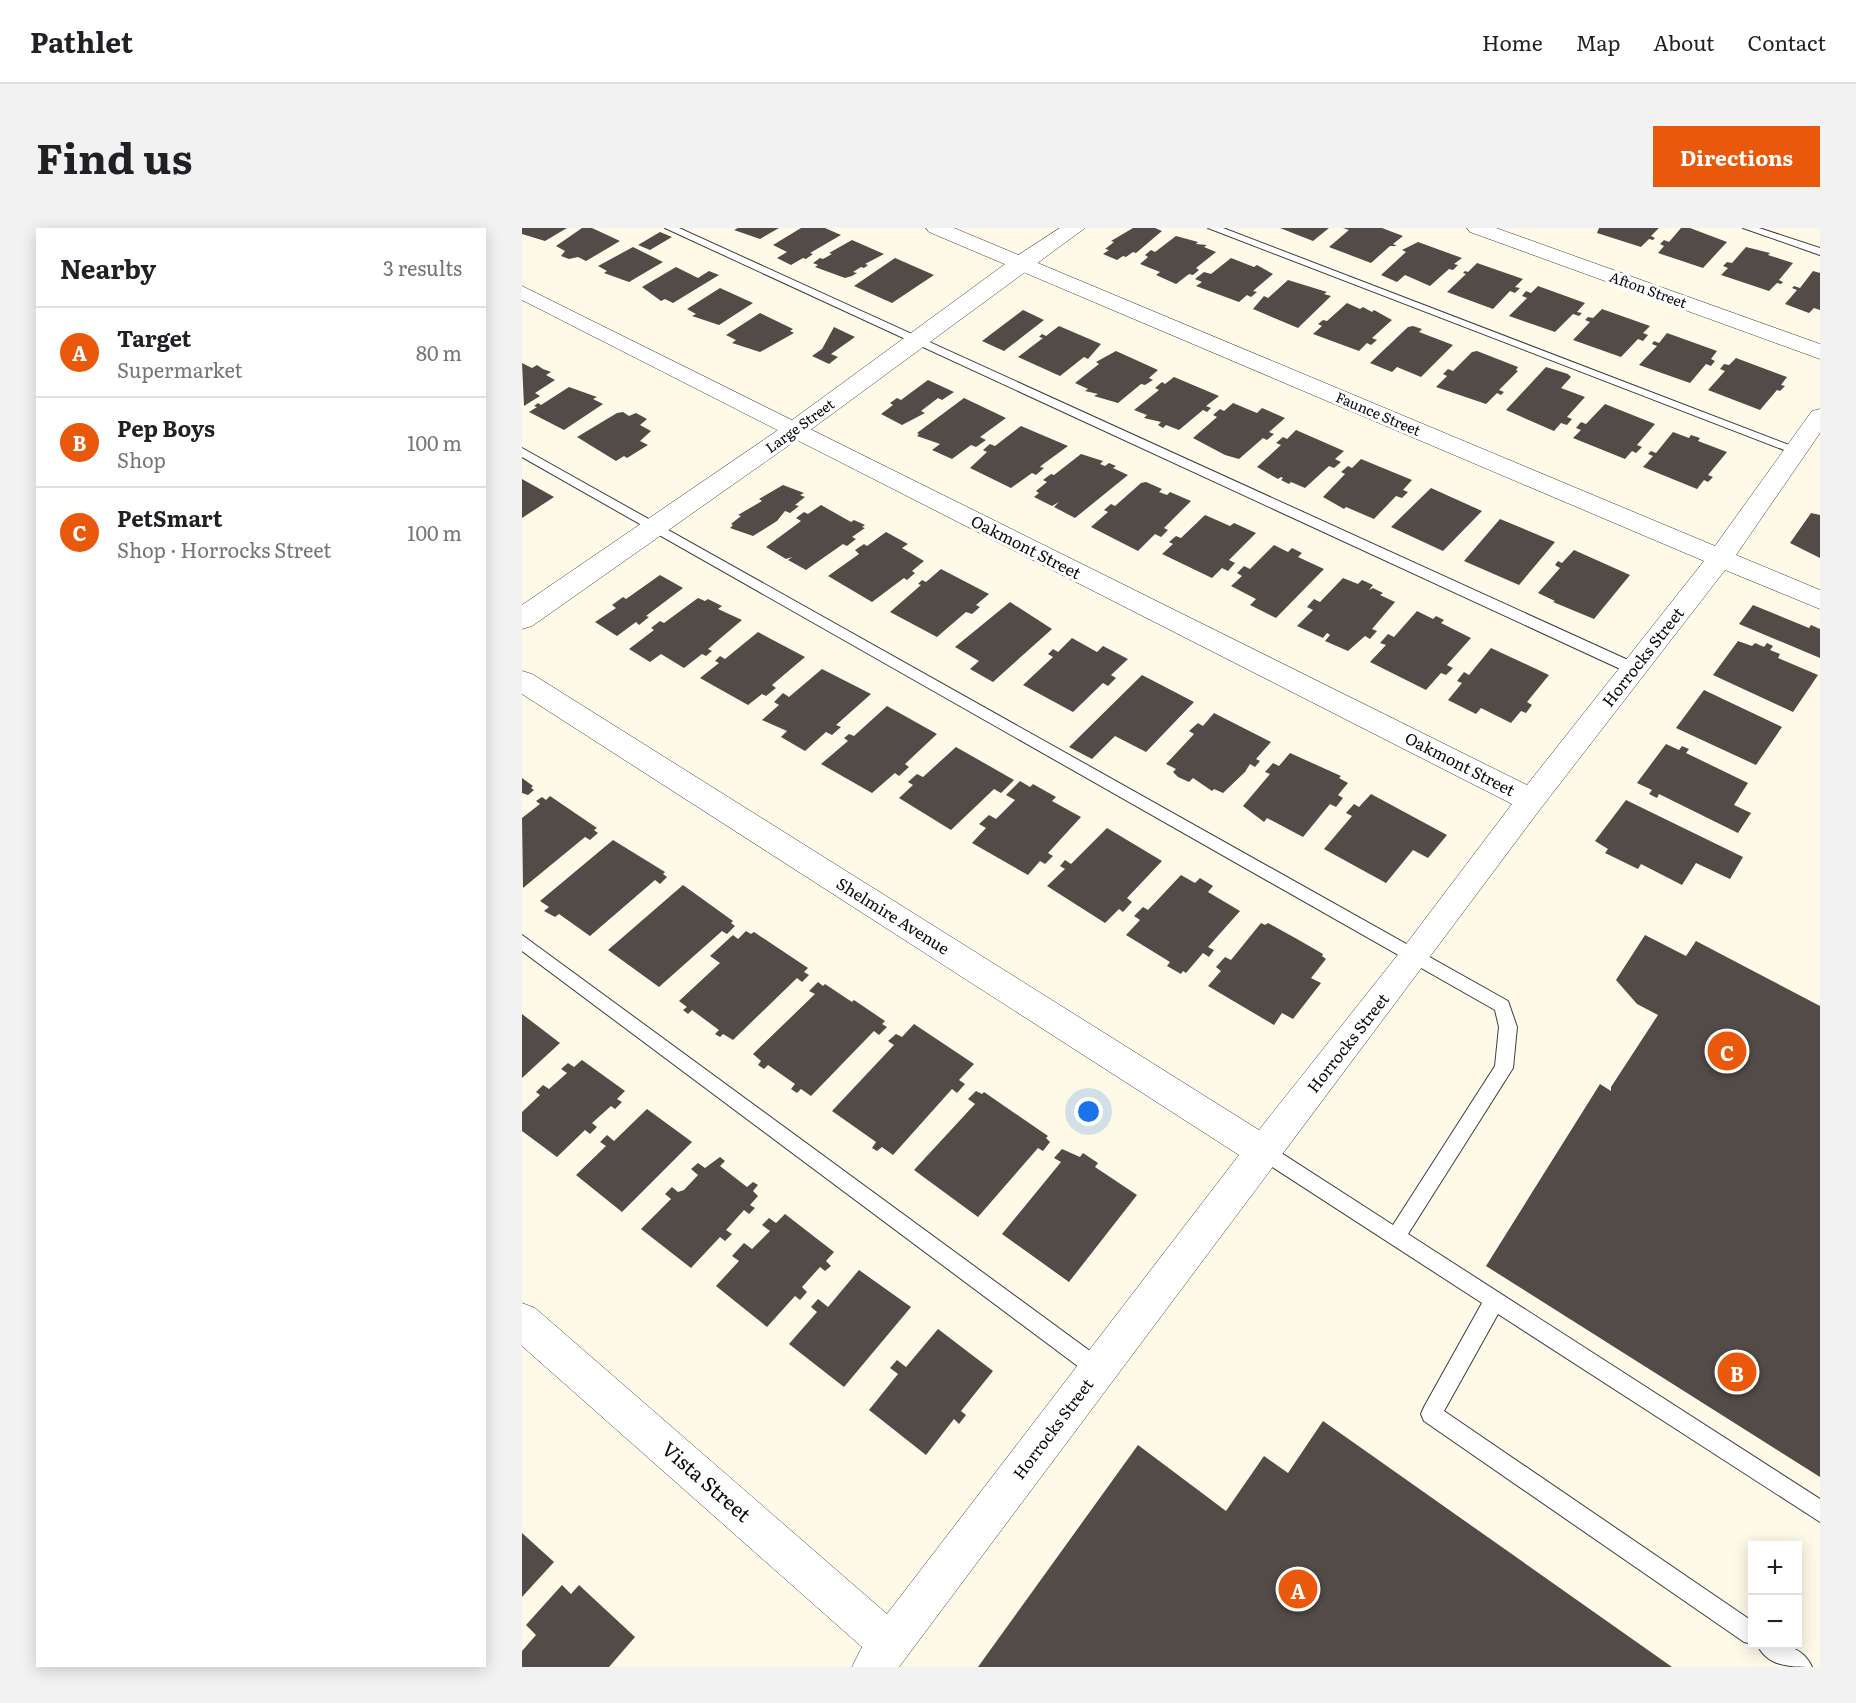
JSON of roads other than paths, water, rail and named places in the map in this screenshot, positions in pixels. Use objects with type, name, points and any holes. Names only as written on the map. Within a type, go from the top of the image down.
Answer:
[{"type":"street","name":"Faunce Street","points":[[936,228],[1820,600]]},
{"type":"street","name":"Large Street","points":[[522,619],[793,431],[1020,264],[1074,228]]},
{"type":"street","name":"Afton Street","points":[[1477,228],[1820,352]]},
{"type":"street","name":"Oakmont Street","points":[[522,292],[793,431],[1531,800]]},
{"type":"street","name":"Horrocks Street","points":[[882,1656],[1263,1151],[1415,956],[1531,800],[1720,558],[1820,416]]},
{"type":"street","name":"Shelmire Avenue","points":[[522,681],[1263,1151]]},
{"type":"street","name":"Vista Street","points":[[522,1320],[882,1656]]},
{"type":"lane","points":[[670,228],[1634,669]]},
{"type":"lane","points":[[1213,228],[1796,450]]},
{"type":"lane","points":[[1748,228],[1820,252]]},
{"type":"lane","points":[[522,452],[1502,1006],[1508,1027],[1504,1068],[1395,1236]]},
{"type":"lane","points":[[522,942],[1098,1369]]},
{"type":"lane","points":[[1263,1151],[1820,1511]]},
{"type":"lane","points":[[1494,1300],[1431,1414],[1748,1631]]},
{"type":"lane","points":[[1775,1649],[1801,1667]]},
{"type":"place","name":"PetSmart","points":[[1727,1051]]},
{"type":"place","name":"Pep Boys","points":[[1737,1372]]},
{"type":"place","name":"Target","points":[[1298,1589]]}]
